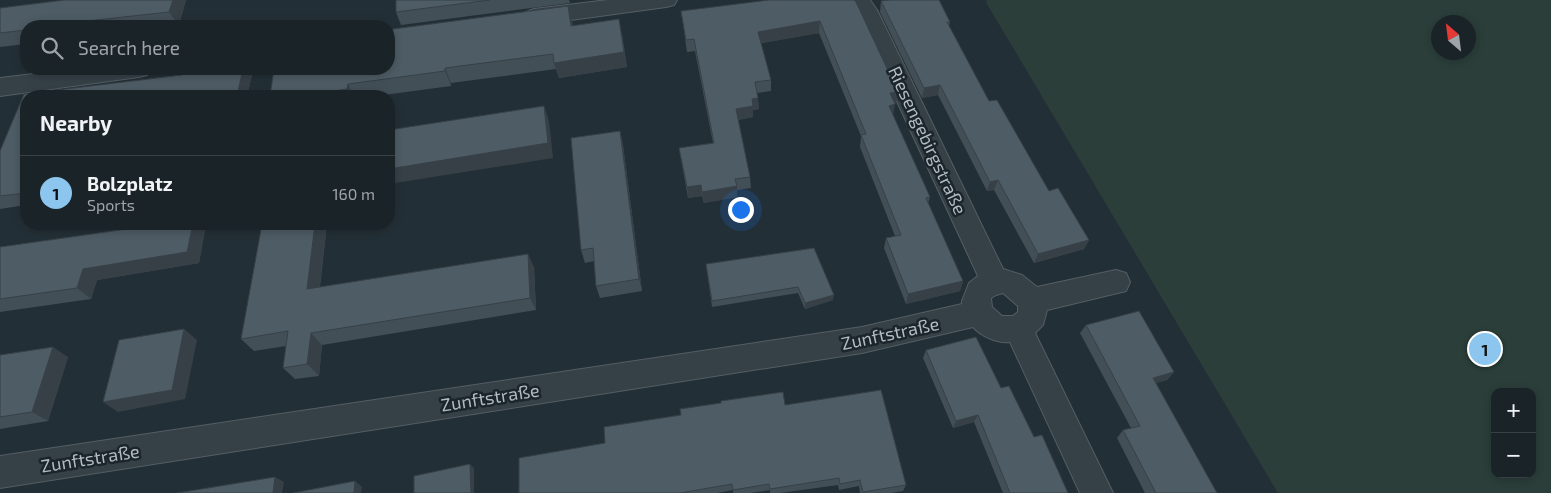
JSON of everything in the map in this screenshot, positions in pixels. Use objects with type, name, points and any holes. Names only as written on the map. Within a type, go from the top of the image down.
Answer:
[{"type":"street","points":[[517,19],[666,0]]},
{"type":"street","name":"Riesengebirgstraße","points":[[858,0],[866,10],[995,282]]},
{"type":"street","points":[[0,87],[93,75]]},
{"type":"street","points":[[1010,282],[1023,290],[1031,301],[1033,310],[1031,318],[1026,324],[1018,328],[1003,330],[996,328],[983,319],[978,313],[976,299],[978,293],[988,284],[1010,282]]},
{"type":"street","points":[[1031,301],[1116,282]]},
{"type":"street","name":"Zunftstraße","points":[[0,472],[862,340],[978,313]]},
{"type":"street","points":[[1018,328],[1096,493]]},
{"type":"green space","points":[[986,0],[1551,0],[1551,493],[1278,493]]},
{"type":"building","points":[[65,0],[173,0],[169,12],[96,20],[20,20],[20,31],[0,33],[0,8]]},
{"type":"building","points":[[396,0],[490,0],[396,12]]},
{"type":"building","points":[[769,0],[854,0],[856,2],[898,92],[890,93],[895,104],[889,106],[930,197],[926,198],[963,281],[908,294],[886,238],[901,235],[861,135],[866,134],[820,21],[758,32],[771,80],[755,82],[758,98],[752,99],[753,106],[736,109],[750,177],[735,179],[737,186],[702,192],[701,185],[687,187],[679,148],[714,143],[694,39],[686,40],[681,11]]},
{"type":"building","points":[[939,0],[950,22],[947,22],[989,101],[997,100],[1049,191],[1058,188],[1089,240],[1038,254],[998,180],[990,182],[940,85],[924,88],[881,1]]},
{"type":"building","points":[[568,6],[571,26],[619,19],[624,52],[554,63],[553,54],[445,68],[445,71],[348,84],[347,89],[340,90],[271,90],[273,75],[395,75],[395,29]]},
{"type":"building","points":[[182,75],[242,75],[238,90],[57,90]]},
{"type":"building","points":[[20,104],[20,194],[0,196],[0,151]]},
{"type":"building","points":[[544,106],[548,143],[395,168],[395,129]]},
{"type":"building","points":[[620,131],[639,279],[596,286],[593,248],[581,250],[571,138]]},
{"type":"building","points":[[120,230],[192,230],[187,252],[83,269],[77,288],[0,299],[0,247]]},
{"type":"building","points":[[261,230],[314,230],[307,289],[528,254],[530,298],[311,333],[307,364],[283,368],[288,331],[241,339]]},
{"type":"building","points":[[814,248],[834,295],[805,303],[798,287],[712,301],[706,264]]},
{"type":"building","points":[[1139,311],[1174,372],[1153,378],[1217,493],[1156,493],[1123,430],[1140,426],[1086,325]]},
{"type":"building","points":[[184,329],[172,390],[103,402],[119,340]]},
{"type":"building","points":[[976,337],[1001,388],[1009,386],[1034,437],[1042,435],[1068,493],[1010,493],[978,415],[956,421],[926,350]]},
{"type":"building","points":[[53,347],[32,412],[0,417],[0,355]]},
{"type":"building","points":[[881,390],[906,485],[863,492],[860,480],[840,484],[839,478],[770,489],[769,484],[733,490],[732,484],[680,493],[519,493],[519,458],[605,443],[604,427],[681,415],[680,409],[783,392],[785,405]]},
{"type":"building","points":[[470,464],[471,493],[414,493],[414,476]]},
{"type":"building","points":[[275,477],[273,493],[177,493]]},
{"type":"building","points":[[355,481],[354,493],[293,493]]},
{"type":"place","name":"Bolzplatz","points":[[1485,349]]}]
